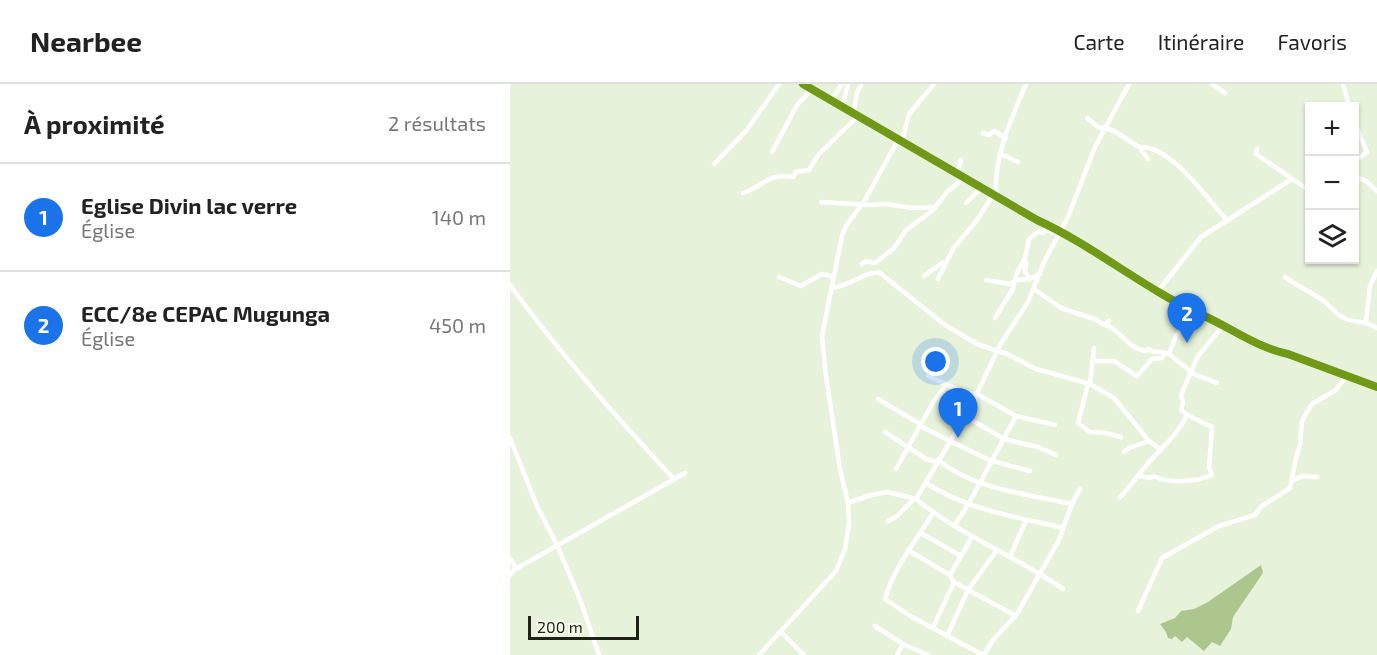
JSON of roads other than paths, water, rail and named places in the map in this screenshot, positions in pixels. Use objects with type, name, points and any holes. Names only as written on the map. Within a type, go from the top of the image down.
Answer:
[{"type":"highway","points":[[807,86],[1222,327],[1275,351],[1377,387]]},
{"type":"street","points":[[714,164],[746,131],[779,84]]},
{"type":"street","points":[[829,99],[835,95],[842,84]]},
{"type":"street","points":[[842,106],[848,84]]},
{"type":"street","points":[[759,655],[839,567],[848,535],[848,503],[840,469],[822,349],[822,329],[846,226],[900,141],[909,114],[934,84]]},
{"type":"street","points":[[938,279],[953,249],[995,196],[1001,154],[1026,84]]},
{"type":"street","points":[[888,521],[909,506],[926,483],[977,394],[1000,345],[1023,313],[1060,233],[1095,147],[1129,84]]},
{"type":"street","points":[[1213,84],[1225,93]]},
{"type":"street","points":[[1343,84],[1348,102]]},
{"type":"street","points":[[772,152],[797,105],[809,94],[807,86]]},
{"type":"street","points":[[743,193],[758,187],[773,176],[793,177],[796,172],[809,170],[819,154],[855,114],[855,94],[861,86]]},
{"type":"street","points":[[1087,118],[1098,127],[1122,135],[1139,147],[1148,159]]},
{"type":"street","points":[[983,134],[989,135],[994,130],[1006,138]]},
{"type":"street","points":[[1359,133],[1367,153],[1359,159]]},
{"type":"street","points":[[1139,147],[1144,146],[1161,154],[1190,176],[1212,205],[1228,221]]},
{"type":"street","points":[[1257,149],[1256,154],[1305,188]]},
{"type":"street","points":[[1001,154],[1018,162]]},
{"type":"street","points":[[862,264],[866,261],[875,263],[885,256],[894,248],[906,230],[935,207],[961,176],[961,160]]},
{"type":"street","points":[[1359,177],[1377,191]]},
{"type":"street","points":[[1158,291],[1202,237],[1292,179]]},
{"type":"street","points":[[966,203],[981,188]]},
{"type":"street","points":[[821,202],[886,204],[913,208],[935,207]]},
{"type":"street","points":[[1030,279],[1025,272],[1029,239],[1039,231],[1060,233]]},
{"type":"street","points":[[995,318],[1013,290],[1016,275],[1025,259]]},
{"type":"street","points":[[924,276],[942,263],[945,264]]},
{"type":"street","points":[[1366,321],[1370,286],[1377,271]]},
{"type":"street","points":[[831,288],[851,283],[871,272],[877,272],[945,325],[977,344],[1036,369],[1089,384],[1114,398],[1149,441],[1161,450]]},
{"type":"street","points":[[779,277],[801,286],[822,274],[834,277]]},
{"type":"street","points":[[986,280],[1006,284],[1030,279],[1040,274]]},
{"type":"street","points":[[1285,277],[1328,304],[1332,311],[1347,319],[1366,321],[1377,327]]},
{"type":"street","points":[[510,285],[544,332],[615,416],[674,479]]},
{"type":"street","points":[[1034,289],[1066,310],[1107,323],[1125,341],[1141,350],[1147,351],[1148,349],[1167,354],[1194,374],[1217,382]]},
{"type":"street","points":[[1093,361],[1114,361],[1137,376],[1152,359],[1162,358],[1167,354],[1176,335],[1190,322],[1194,312]]},
{"type":"street","points":[[1138,476],[1196,480],[1212,475],[1209,467],[1212,427],[1181,410],[1183,403],[1181,394],[1198,356],[1222,327]]},
{"type":"street","points":[[1094,348],[1089,384],[1078,423],[1090,432],[1121,437]]},
{"type":"street","points":[[928,376],[965,393],[977,394],[1016,416],[1054,425]]},
{"type":"street","points":[[1138,611],[1162,558],[1219,526],[1255,515],[1262,506],[1290,488],[1300,446],[1302,421],[1307,411],[1312,404],[1336,390],[1346,376]]},
{"type":"street","points":[[896,469],[920,425],[946,385]]},
{"type":"street","points":[[878,399],[950,442],[992,460],[1030,471]]},
{"type":"street","points":[[1120,496],[1129,489],[1176,435],[1187,415]]},
{"type":"street","points":[[965,416],[1004,439],[1038,447],[1056,455]]},
{"type":"street","points":[[954,526],[968,505],[1016,416]]},
{"type":"street","points":[[885,432],[926,459],[938,461],[951,470],[980,482],[1014,492],[1072,504]]},
{"type":"street","points":[[510,438],[537,506],[558,547],[581,603],[599,655]]},
{"type":"street","points":[[1124,452],[1149,441]]},
{"type":"street","points":[[510,575],[685,473]]},
{"type":"street","points":[[1292,482],[1303,476],[1317,477]]},
{"type":"street","points":[[926,483],[943,494],[968,505],[1063,528]]},
{"type":"street","points":[[933,513],[908,550],[885,599],[984,655],[993,640],[1016,616],[1041,574],[1080,489]]},
{"type":"street","points":[[848,503],[887,492],[915,499],[972,537],[1041,574],[1063,589]]},
{"type":"street","points":[[1010,557],[1026,520]]},
{"type":"street","points":[[921,533],[961,556]]},
{"type":"street","points":[[950,575],[972,537]]},
{"type":"street","points":[[908,550],[950,575],[954,582],[1016,616]]},
{"type":"street","points":[[947,636],[968,590],[997,550]]},
{"type":"street","points":[[510,559],[517,569]]},
{"type":"street","points":[[933,628],[954,582]]},
{"type":"street","points":[[875,626],[903,644],[928,655]]},
{"type":"street","points":[[781,632],[804,655]]},
{"type":"street","points":[[897,655],[903,644]]},
{"type":"place","name":"ECC/8e CEPAC Mugunga","points":[[1187,343]]},
{"type":"place","name":"Eglise Divin lac verre","points":[[958,438]]}]
